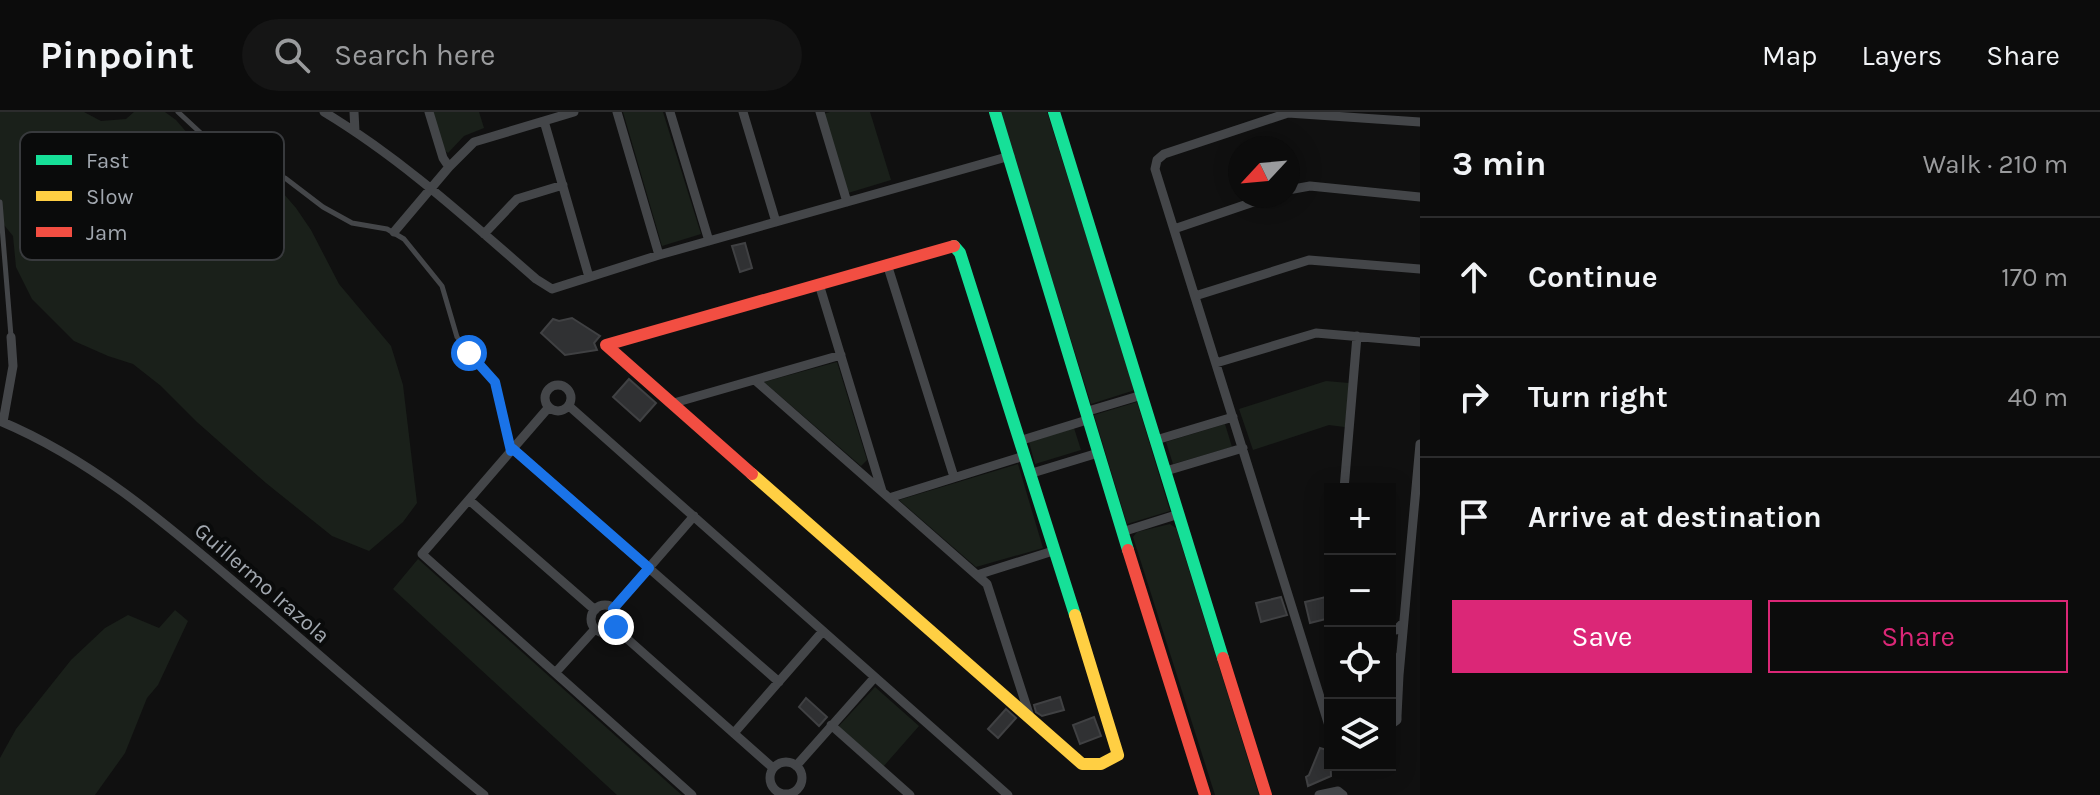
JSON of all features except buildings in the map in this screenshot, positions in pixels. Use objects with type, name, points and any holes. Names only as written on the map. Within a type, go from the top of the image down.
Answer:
[{"type":"street","points":[[324,112],[355,131],[432,189],[552,289],[659,255],[1010,156]]},
{"type":"street","points":[[354,112],[355,131]]},
{"type":"street","points":[[429,112],[443,158],[449,167]]},
{"type":"street","points":[[394,232],[474,142],[574,112]]},
{"type":"street","points":[[617,112],[659,255]]},
{"type":"street","points":[[670,112],[709,241]]},
{"type":"street","points":[[743,112],[776,222]]},
{"type":"street","points":[[820,112],[847,202]]},
{"type":"street","points":[[995,112],[1205,795]]},
{"type":"street","points":[[1054,112],[1266,795]]},
{"type":"street","points":[[1324,710],[1155,169],[1157,160],[1164,154],[1289,112],[1349,114],[1420,122]]},
{"type":"street","points":[[544,121],[589,277]]},
{"type":"street","points":[[484,234],[517,199],[563,185]]},
{"type":"street","points":[[1300,188],[1310,186],[1420,197]]},
{"type":"street","points":[[1174,229],[1236,208]]},
{"type":"street","points":[[948,247],[958,249],[1118,755],[1098,765],[1082,764],[606,345],[819,284],[948,247]]},
{"type":"street","points":[[1195,296],[1309,260],[1420,269]]},
{"type":"street","points":[[887,264],[954,477]]},
{"type":"street","points":[[819,284],[886,495]]},
{"type":"street","points":[[1216,363],[1316,333],[1420,342]]},
{"type":"street","points":[[1345,483],[1357,336]]},
{"type":"street","points":[[1,422],[13,366],[11,337]]},
{"type":"street","points":[[674,403],[841,355]]},
{"type":"street","points":[[755,380],[987,584],[1030,718]]},
{"type":"street","points":[[556,384],[568,389],[571,398],[569,406],[558,411],[549,407],[545,401],[546,393],[556,384]]},
{"type":"street","points":[[1019,441],[1142,395]]},
{"type":"street","points":[[569,406],[1008,795]]},
{"type":"street","points":[[549,407],[422,554],[692,795]]},
{"type":"street","points":[[1156,440],[1233,417]]},
{"type":"street","name":"Guillermo Irazola","points":[[1,422],[81,463],[123,492],[195,548],[484,795]]},
{"type":"street","points":[[1396,721],[1420,444]]},
{"type":"street","points":[[1166,471],[1243,448]]},
{"type":"street","points":[[512,450],[779,682]]},
{"type":"street","points":[[1029,474],[1098,453]]},
{"type":"street","points":[[886,495],[1024,456]]},
{"type":"street","points":[[469,500],[595,610]]},
{"type":"street","points":[[1122,532],[1179,514]]},
{"type":"street","points":[[613,609],[694,516]]},
{"type":"street","points":[[977,575],[1053,551]]},
{"type":"street","points":[[602,606],[613,609],[618,618],[615,628],[606,633],[595,629],[591,620],[595,610],[602,606]]},
{"type":"street","points":[[1396,630],[1403,623]]},
{"type":"street","points":[[615,628],[773,768]]},
{"type":"street","points":[[556,672],[595,629]]},
{"type":"street","points":[[734,733],[823,631]]},
{"type":"street","points":[[1396,666],[1399,675]]},
{"type":"street","points":[[796,766],[875,677]]},
{"type":"street","points":[[831,725],[910,795]]},
{"type":"street","points":[[782,762],[796,766],[802,777],[801,792],[786,795],[773,793],[769,779],[773,768],[782,762]]},
{"type":"street","points":[[1319,795],[1338,791],[1343,795]]},
{"type":"lane","points":[[178,112],[200,132]]},
{"type":"lane","points":[[284,178],[323,207],[352,223],[394,232],[404,239],[442,286],[457,337],[495,382],[512,450]]},
{"type":"lane","points":[[0,202],[11,337]]},
{"type":"shaded area","points":[[0,112],[84,112],[101,121],[126,119],[134,112],[165,112],[186,132],[20,132],[20,260],[284,260],[284,194],[311,230],[339,284],[391,346],[403,385],[417,503],[403,522],[369,551],[332,536],[266,483],[133,364],[74,341],[32,299],[16,267],[13,236],[0,220]]},
{"type":"shaded area","points":[[433,112],[479,112],[484,128],[464,136],[448,153],[444,150]]},
{"type":"shaded area","points":[[623,112],[663,112],[701,234],[662,246]]},
{"type":"shaded area","points":[[870,112],[891,180],[848,193],[823,114]]},
{"type":"shaded area","points":[[1000,112],[1047,112],[1135,390],[1091,404]]},
{"type":"shaded area","points":[[837,362],[867,460],[861,466],[764,382]]},
{"type":"shaded area","points":[[1326,381],[1349,383],[1345,427],[1329,425],[1253,450],[1239,409]]},
{"type":"shaded area","points":[[1137,402],[1170,511],[1127,524],[1094,415]]},
{"type":"shaded area","points":[[1225,424],[1232,447],[1173,464],[1166,442]]},
{"type":"shaded area","points":[[1074,428],[1081,450],[1035,464],[1029,442]]},
{"type":"shaded area","points":[[1018,464],[1043,548],[976,567],[899,500]]},
{"type":"shaded area","points":[[1170,524],[1176,528],[1259,795],[1215,795],[1133,537],[1137,532]]},
{"type":"shaded area","points":[[418,559],[682,795],[617,795],[393,589]]},
{"type":"shaded area","points":[[175,610],[188,621],[158,685],[147,698],[125,753],[95,795],[0,795],[0,758],[16,729],[71,660],[105,628],[128,615],[159,628]]},
{"type":"shaded area","points":[[875,687],[919,726],[883,767],[838,727]]},
{"type":"traffic: fast","points":[[995,112],[1128,550]]},
{"type":"traffic: fast","points":[[1054,112],[1223,658]]},
{"type":"traffic: fast","points":[[954,246],[960,253],[1075,615]]},
{"type":"traffic: slow","points":[[752,474],[1082,764],[1101,764],[1118,755],[1075,615]]},
{"type":"traffic: jam","points":[[752,474],[606,345],[954,246]]},
{"type":"traffic: jam","points":[[1128,550],[1205,795]]},
{"type":"traffic: jam","points":[[1223,658],[1266,795]]},
{"type":"route","points":[[469,353],[495,382],[511,451],[513,449],[649,568],[613,609],[618,618],[616,627]]}]
